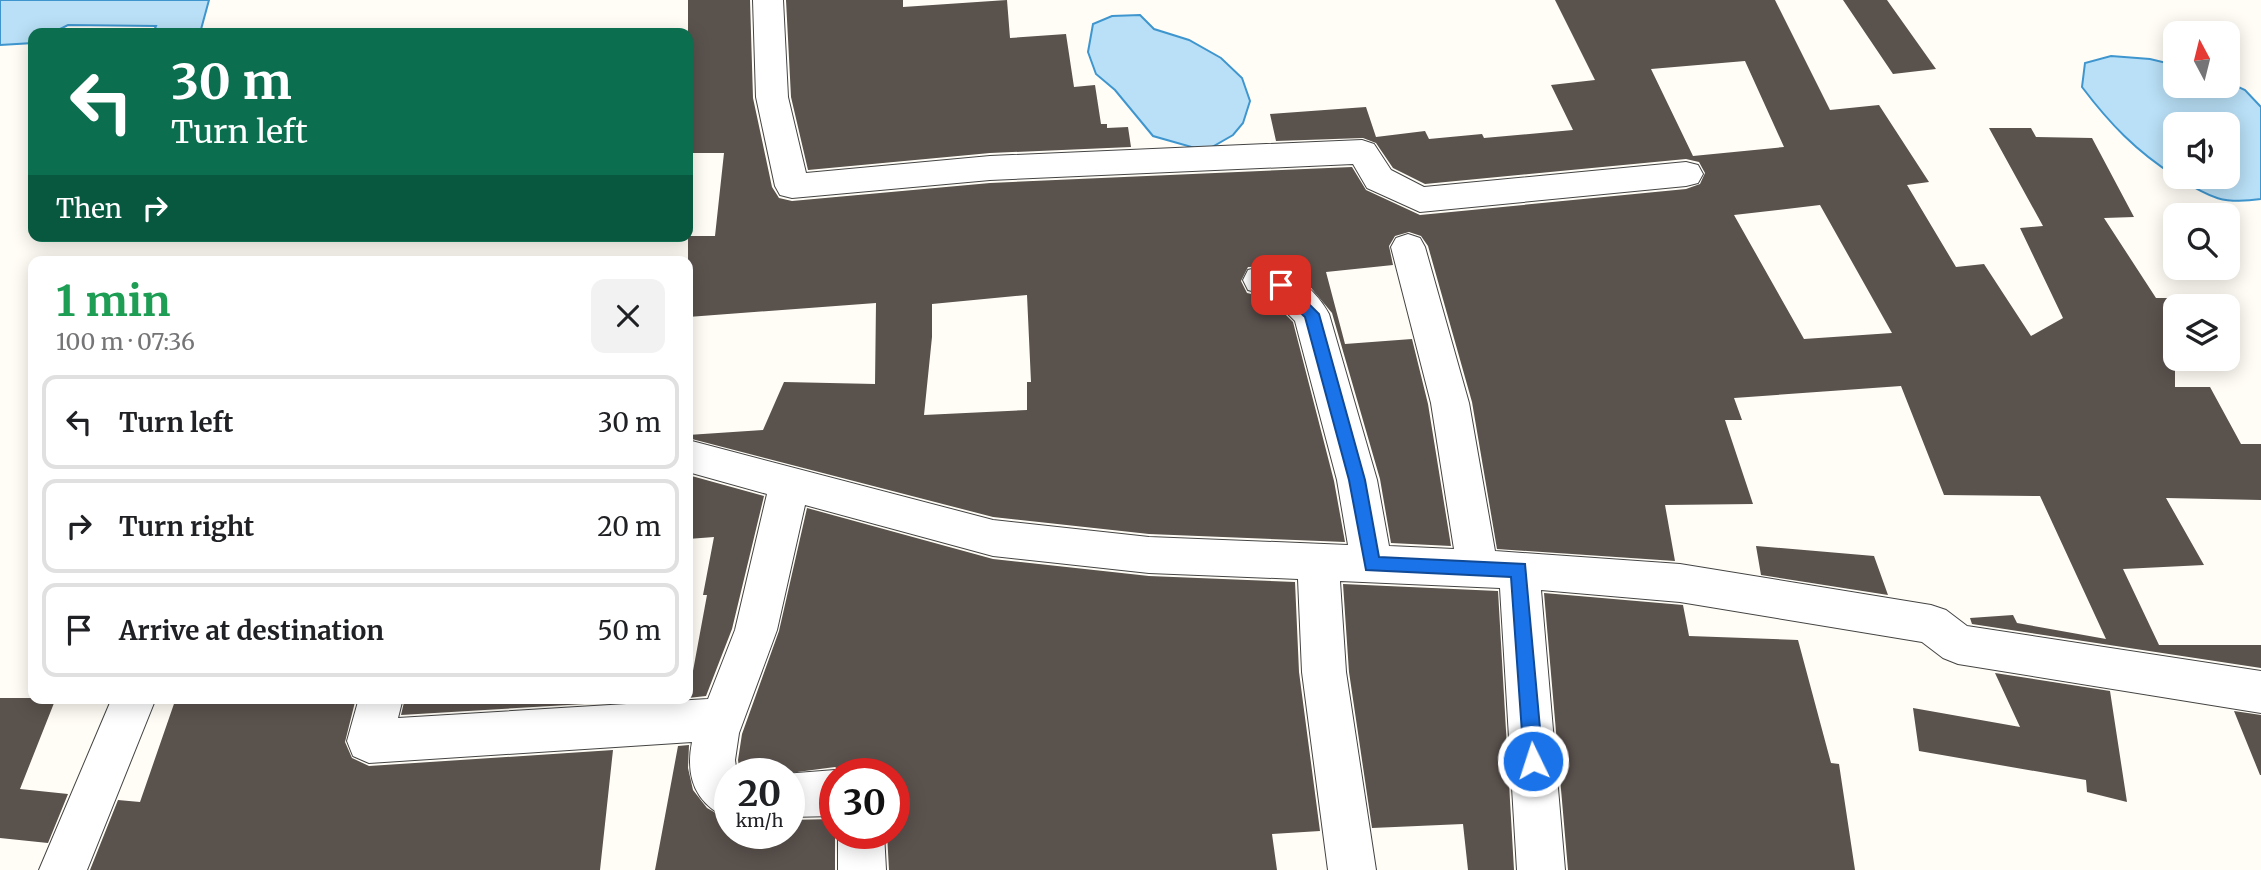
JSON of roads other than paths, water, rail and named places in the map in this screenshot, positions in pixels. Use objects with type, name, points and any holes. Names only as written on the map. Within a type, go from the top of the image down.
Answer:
[{"type":"street","points":[[768,0],[772,97],[792,186],[990,168],[1362,152],[1379,179],[1420,200],[1686,174]]},
{"type":"street","points":[[1408,247],[1499,569],[1541,870]]},
{"type":"street","points":[[1261,279],[1281,285],[1311,314],[1357,480],[1372,564]]},
{"type":"street","points":[[693,457],[993,538],[1149,555],[1499,569],[1680,583],[1931,624],[1958,644],[2261,692]]},
{"type":"street","points":[[714,779],[714,745],[753,637],[778,544],[789,484]]},
{"type":"street","points":[[1318,562],[1324,671],[1352,870]]},
{"type":"street","points":[[63,870],[132,704]]},
{"type":"street","points":[[379,704],[369,741],[723,719]]},
{"type":"street","points":[[861,849],[862,870]]},
{"type":"water","points":[[0,0],[209,0],[201,28],[68,25],[62,28],[28,28],[28,43],[0,45]]},
{"type":"water","points":[[1140,15],[1154,29],[1189,40],[1221,58],[1242,78],[1250,101],[1243,123],[1233,135],[1212,147],[1195,148],[1153,136],[1115,90],[1096,74],[1088,52],[1093,24],[1112,16]]},
{"type":"water","points":[[2111,56],[2163,62],[2163,98],[2240,98],[2240,88],[2245,90],[2261,107],[2261,199],[2226,200],[2196,189],[2240,189],[2240,112],[2163,112],[2163,168],[2124,136],[2082,87],[2085,63]]}]
